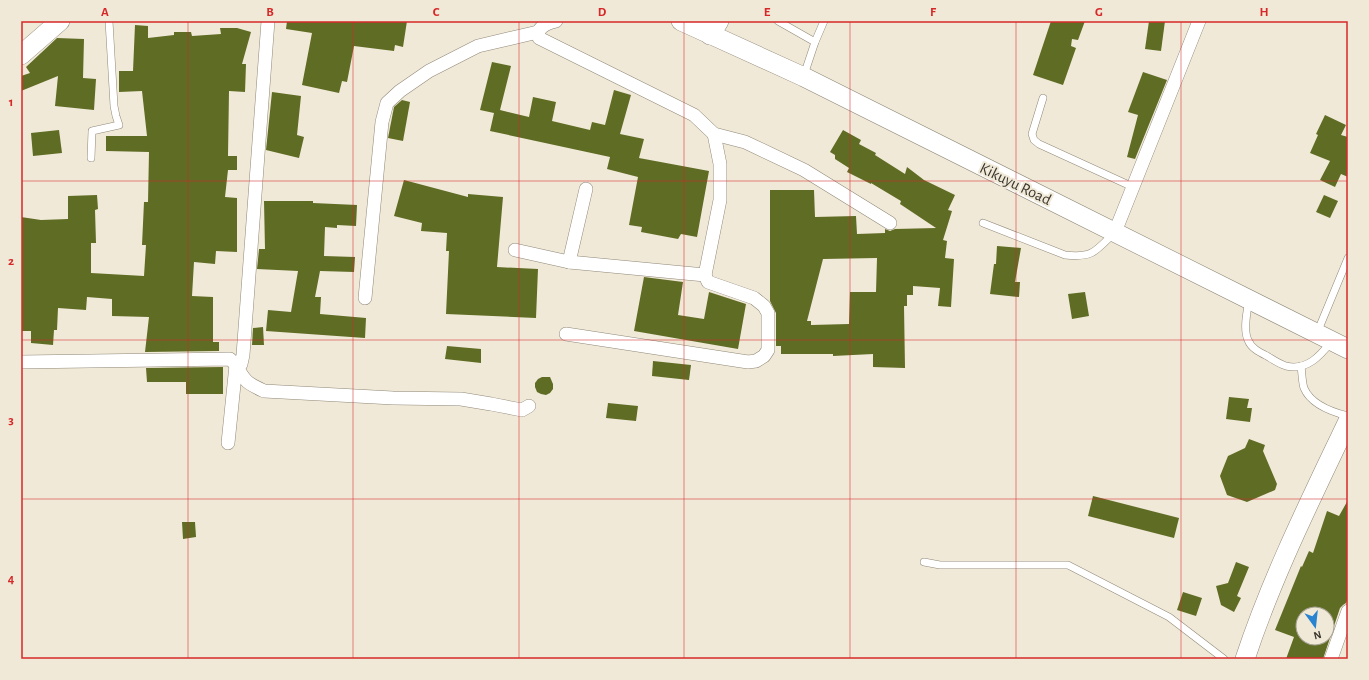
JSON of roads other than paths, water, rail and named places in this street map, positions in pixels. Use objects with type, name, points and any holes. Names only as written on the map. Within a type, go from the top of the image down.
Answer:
[{"type":"main road","points":[[21,55],[60,21]]},
{"type":"main road","name":"Kikuyu Road","points":[[681,21],[715,28],[804,77],[1332,341]]},
{"type":"main road","points":[[1244,659],[1256,624],[1274,582],[1348,421]]},
{"type":"street","points":[[236,366],[241,364],[243,355],[268,21]]},
{"type":"street","points":[[366,298],[382,122],[387,103],[400,91],[429,71],[478,46],[538,32],[544,26],[556,21]]},
{"type":"street","points":[[1115,232],[1199,21]]},
{"type":"street","points":[[538,32],[539,38],[548,43],[694,116],[714,134],[745,142],[804,170],[890,223]]},
{"type":"street","points":[[21,40],[40,40]]},
{"type":"street","points":[[566,334],[748,362],[756,361],[764,356],[768,350],[768,313],[764,306],[754,298],[708,282],[705,275],[720,200],[720,164],[714,134]]},
{"type":"street","points":[[569,262],[586,190]]},
{"type":"street","points":[[515,250],[569,262],[705,275]]},
{"type":"street","points":[[21,362],[230,359],[236,366],[244,381],[264,391],[393,398],[461,399],[522,410],[528,406]]},
{"type":"street","points":[[228,443],[236,366]]},
{"type":"street","points":[[1331,659],[1348,611]]},
{"type":"lane","points":[[91,158],[92,131],[119,125],[114,106],[109,21]]},
{"type":"lane","points":[[778,21],[816,42]]},
{"type":"lane","points":[[804,77],[824,21]]},
{"type":"lane","points":[[1043,98],[1032,134],[1034,140],[1039,144],[1133,187]]},
{"type":"lane","points":[[983,223],[1065,256],[1077,257],[1095,252],[1115,232]]},
{"type":"lane","points":[[1249,299],[1246,328],[1247,340],[1251,346],[1257,351],[1285,366],[1298,367],[1311,363],[1322,354],[1332,341],[1348,258]]},
{"type":"lane","points":[[1300,366],[1304,388],[1311,398],[1319,406],[1348,416]]},
{"type":"lane","points":[[924,562],[940,565],[1068,565],[1169,617],[1224,659]]}]
